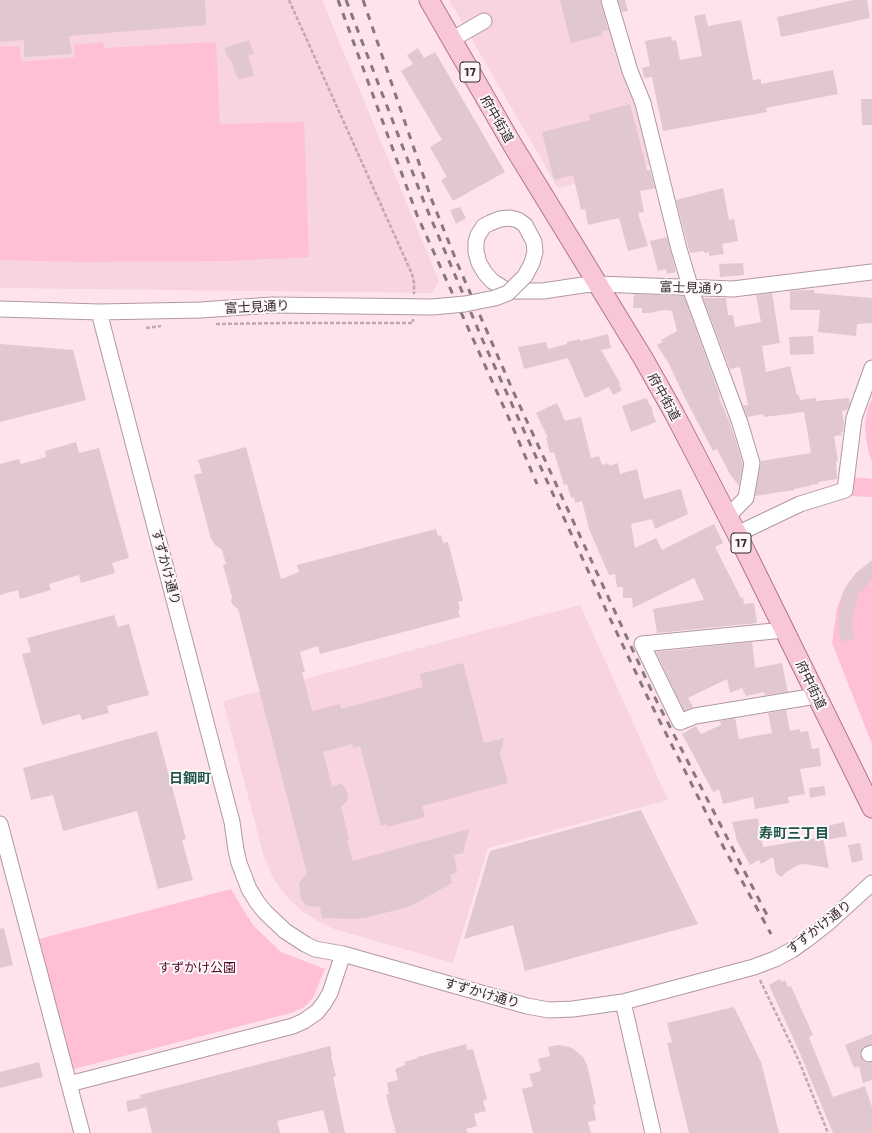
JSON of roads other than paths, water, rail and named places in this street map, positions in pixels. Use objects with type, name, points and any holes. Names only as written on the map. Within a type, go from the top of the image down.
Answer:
[{"type":"main road","name":"府中街道","points":[[429,0],[451,40],[643,358],[674,413],[728,516],[872,808]]},
{"type":"street","points":[[609,0],[630,71],[644,103],[679,249],[691,288],[740,423],[752,463],[746,498],[728,516]]},
{"type":"street","points":[[451,40],[484,22]]},
{"type":"street","name":"富士見通り","points":[[0,309],[99,312],[201,310],[272,305],[433,307],[464,304],[508,294],[525,276],[532,263],[535,252],[534,242],[526,225],[518,220],[500,218],[484,226],[478,235],[476,252],[479,263],[492,282],[502,288],[512,291],[543,291],[598,284],[732,289],[872,272]]},
{"type":"street","name":"すずかけ通り","points":[[99,312],[232,822],[236,850],[243,876],[249,889],[265,912],[284,931],[315,949],[343,954],[527,1006],[549,1010],[573,1010],[623,1002],[754,967],[775,959],[792,950],[828,923],[872,883]]},
{"type":"street","points":[[737,534],[800,504],[845,490],[854,418],[872,368]]},
{"type":"street","points":[[784,630],[642,644],[680,722],[695,716],[816,696]]},
{"type":"street","points":[[0,824],[82,1133]]},
{"type":"street","points":[[68,1084],[293,1026],[304,1021],[316,1012],[330,993],[343,954]]},
{"type":"street","points":[[623,1002],[653,1133]]},
{"type":"railway","points":[[338,0],[417,215],[537,484]]},
{"type":"railway","points":[[346,0],[424,202],[483,341],[606,610],[648,698],[724,848],[771,934]]},
{"type":"railway","points":[[363,0],[431,198],[458,265],[513,391],[653,694],[768,917]]},
{"type":"district","name":"日鋼町","points":[[190,778]]},
{"type":"district","name":"寿町三丁目","points":[[794,833]]},
{"type":"park label","name":"すずかけ公園","points":[[197,968]]}]
